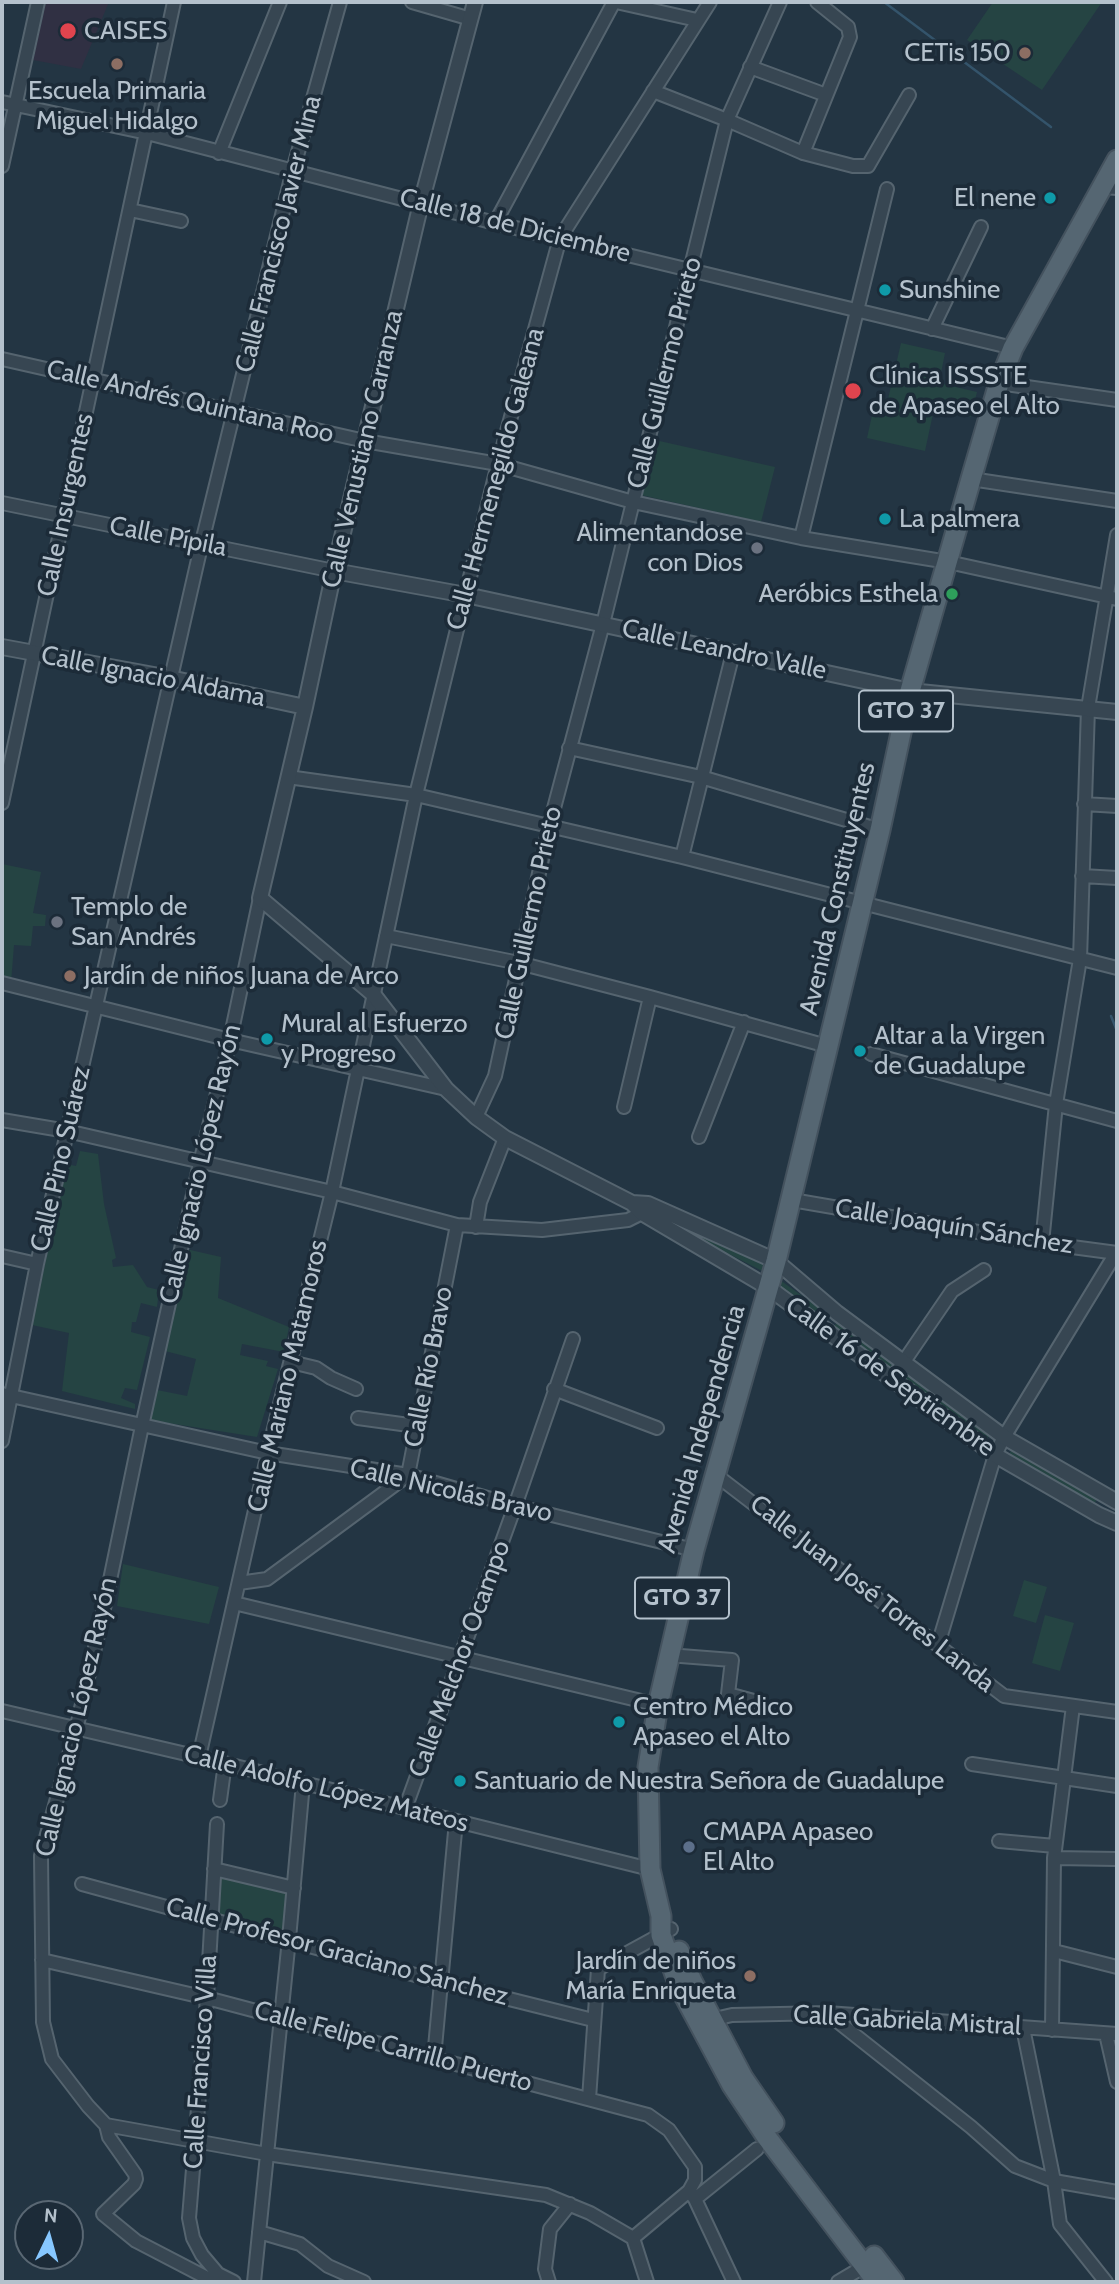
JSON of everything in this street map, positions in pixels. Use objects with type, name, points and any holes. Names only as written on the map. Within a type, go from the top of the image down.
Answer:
[{"type":"main road","name":"Avenida Constituyentes","points":[[769,1288],[880,830],[910,691],[999,383],[1013,348],[1110,187],[1117,160]]},
{"type":"main road","name":"Avenida Independencia","points":[[769,1288],[694,1550],[657,1705],[648,1767],[650,1869],[664,1927],[692,1981],[705,2022],[732,2085],[768,2139],[877,2282]]},
{"type":"main road","name":"Avenida Independencia","points":[[705,2022],[779,2131],[894,2282]]},
{"type":"street","points":[[2,166],[38,2]]},
{"type":"street","name":"Calle Insurgentes","points":[[2,803],[174,2]]},
{"type":"street","points":[[219,153],[280,2]]},
{"type":"street","name":"Calle Francisco Javier Mina","points":[[124,877],[233,413],[293,170],[340,2]]},
{"type":"street","points":[[412,2],[471,19]]},
{"type":"street","name":"Calle Venustiano Carranza","points":[[260,898],[421,203],[475,2]]},
{"type":"street","points":[[495,223],[615,2],[698,20]]},
{"type":"street","name":"Calle Hermenegildo Galeana","points":[[373,994],[416,795],[498,464],[560,238],[710,2]]},
{"type":"street","name":"Calle Guillermo Prieto","points":[[476,1117],[495,1076],[549,827],[603,624],[727,120],[780,2]]},
{"type":"street","points":[[803,153],[850,37],[848,27],[817,2]]},
{"type":"street","points":[[750,67],[826,95]]},
{"type":"street","points":[[653,91],[803,153],[853,166],[868,166],[909,95]]},
{"type":"street","name":"Calle 18 de Diciembre","points":[[2,102],[147,134],[495,223],[1013,348]]},
{"type":"street","points":[[801,538],[887,189]]},
{"type":"street","points":[[130,210],[181,221]]},
{"type":"street","points":[[932,329],[981,227]]},
{"type":"street","name":"Calle Andrés Quintana Roo","points":[[2,359],[365,441],[498,464],[633,502],[801,538],[948,562],[1112,599]]},
{"type":"street","points":[[999,383],[1117,400]]},
{"type":"street","points":[[971,479],[1117,501]]},
{"type":"street","name":"Calle Pípila","points":[[2,503],[334,571]]},
{"type":"street","points":[[1042,1243],[1056,1104],[1080,959],[1088,708],[1112,599],[1117,535]]},
{"type":"street","name":"Calle Leandro Valle","points":[[334,571],[466,595],[910,691],[1117,712]]},
{"type":"street","name":"Calle Ignacio Aldama","points":[[2,647],[170,678],[305,707]]},
{"type":"street","points":[[682,857],[733,653]]},
{"type":"street","points":[[569,748],[701,777],[880,830]]},
{"type":"street","points":[[288,777],[416,795],[682,857],[1117,968]]},
{"type":"street","points":[[1084,804],[1117,806]]},
{"type":"street","points":[[1082,876],[1117,877]]},
{"type":"street","name":"Calle Pino Suárez","points":[[2,1441],[6,1395],[124,877]]},
{"type":"street","name":"Calle 16 de Septiembre","points":[[260,898],[373,994],[446,1088],[476,1117],[505,1138],[641,1206],[776,1261],[836,1314],[1003,1437],[1111,1499]]},
{"type":"street","name":"Calle Ignacio López Rayón","points":[[215,2282],[136,2241],[103,2214],[136,2179],[109,2137],[106,2125],[52,2059],[43,2022],[41,1856],[76,1730],[106,1604],[142,1426],[260,898]]},
{"type":"street","points":[[386,936],[519,963],[827,1045]]},
{"type":"street","points":[[2,983],[230,1040],[446,1088]]},
{"type":"street","name":"Calle Mariano Matamoros","points":[[199,1757],[268,1453],[332,1192],[373,994]]},
{"type":"street","points":[[624,1107],[650,996]]},
{"type":"street","points":[[699,1137],[744,1022]]},
{"type":"street","points":[[871,1054],[1117,1121]]},
{"type":"street","points":[[2,1120],[67,1131],[332,1192],[457,1225],[542,1230],[628,1220],[641,1206]]},
{"type":"street","points":[[476,1227],[480,1202],[505,1138]]},
{"type":"street","name":"Calle Joaquín Sánchez","points":[[792,1200],[1116,1253]]},
{"type":"street","name":"Calle 16 de Septiembre","points":[[641,1206],[769,1288],[995,1455],[1117,1523]]},
{"type":"street","name":"Calle Río Bravo","points":[[239,1583],[267,1579],[408,1475],[457,1225]]},
{"type":"street","points":[[938,1645],[995,1455],[1003,1437],[1116,1253]]},
{"type":"street","points":[[2,1256],[37,1264]]},
{"type":"street","points":[[892,1379],[951,1291],[984,1270]]},
{"type":"street","points":[[825,1330],[836,1314]]},
{"type":"street","name":"Calle Melchor Ocampo","points":[[405,1809],[573,1339]]},
{"type":"street","points":[[291,1362],[316,1368],[356,1389]]},
{"type":"street","points":[[554,1389],[657,1428]]},
{"type":"street","name":"Calle Nicolás Bravo","points":[[6,1395],[268,1453],[408,1475],[515,1506],[694,1550]]},
{"type":"street","points":[[358,1418],[416,1426]]},
{"type":"street","name":"Calle Juan José Torres Landa","points":[[716,1475],[1004,1696],[1117,1712]]},
{"type":"street","points":[[1099,1515],[1111,1499]]},
{"type":"street","points":[[234,1603],[657,1705]]},
{"type":"street","points":[[668,1655],[732,1660],[728,1694],[761,1703]]},
{"type":"street","points":[[1052,2030],[1055,1852],[1073,1706]]},
{"type":"street","name":"Calle Adolfo López Mateos","points":[[2,1711],[225,1763],[650,1869]]},
{"type":"street","points":[[220,1800],[225,1763]]},
{"type":"street","points":[[972,1763],[1117,1786]]},
{"type":"street","points":[[254,2282],[303,1783]]},
{"type":"street","points":[[434,2059],[456,1821]]},
{"type":"street","name":"Calle Francisco Villa","points":[[217,1824],[207,1998],[188,2218],[193,2238],[202,2255],[218,2274],[231,2282]]},
{"type":"street","points":[[999,1840],[1055,1852],[1117,1859]]},
{"type":"street","points":[[214,1869],[294,1888]]},
{"type":"street","name":"Calle Profesor Graciano Sánchez","points":[[82,1884],[441,1982],[593,2020]]},
{"type":"street","points":[[589,2099],[598,1969],[664,1927]]},
{"type":"street","points":[[1054,1951],[1117,1967]]},
{"type":"street","name":"Calle Felipe Carrillo Puerto","points":[[42,1960],[207,1998],[648,2115],[669,2130],[695,2167],[692,2195]]},
{"type":"street","points":[[827,2013],[971,2127],[1015,2166],[1054,2181],[1117,2192]]},
{"type":"street","name":"Calle Gabriela Mistral","points":[[705,2022],[733,2015],[827,2013],[1112,2034]]},
{"type":"street","points":[[1023,2028],[1060,2224],[1106,2282]]},
{"type":"street","points":[[1112,2034],[1117,2082]]},
{"type":"street","points":[[106,2125],[267,2154],[545,2194],[570,2204],[633,2238],[646,2282]]},
{"type":"street","points":[[633,2238],[757,2149]]},
{"type":"street","points":[[692,2195],[734,2282]]},
{"type":"street","points":[[549,2282],[545,2269],[550,2229],[570,2204]]},
{"type":"street","points":[[259,2232],[300,2244],[328,2266],[364,2282]]},
{"type":"street","points":[[838,2282],[865,2266]]},
{"type":"shaded area","name":"CAISES","points":[[46,2],[109,2],[81,69],[33,60]]},
{"type":"green space","name":"CETis 150","points":[[993,2],[1102,2],[1042,90],[967,40]]},
{"type":"green space","points":[[901,343],[945,353],[939,383],[977,392],[971,417],[934,409],[925,451],[867,438],[876,397],[888,399]]},
{"type":"green space","points":[[655,440],[775,467],[761,522],[641,495]]},
{"type":"green space","points":[[2,864],[41,872],[33,913],[46,915],[45,926],[33,926],[31,946],[14,945],[11,983],[2,981]]},
{"type":"green space","points":[[80,1151],[98,1154],[104,1204],[116,1258],[112,1260],[113,1267],[133,1265],[147,1287],[159,1290],[157,1307],[141,1303],[136,1322],[132,1322],[131,1332],[150,1337],[137,1390],[125,1388],[121,1398],[135,1404],[135,1409],[62,1391],[69,1333],[32,1325],[66,1164],[76,1166]]},
{"type":"green space","points":[[669,1216],[770,1264],[766,1273],[663,1220]]},
{"type":"green space","points":[[186,1249],[221,1257],[218,1298],[289,1327],[284,1352],[242,1344],[240,1355],[268,1361],[266,1366],[278,1369],[257,1437],[149,1420],[157,1390],[187,1396],[196,1359],[165,1351]]},
{"type":"green space","points":[[780,1280],[829,1315],[824,1322],[776,1287]]},
{"type":"green space","points":[[838,1321],[895,1363],[889,1370],[833,1328]]},
{"type":"green space","points":[[907,1374],[990,1434],[986,1441],[903,1379]]},
{"type":"green space","points":[[1012,1449],[1098,1497],[1093,1506],[1007,1458]]},
{"type":"green space","points":[[123,1564],[219,1587],[209,1624],[117,1606]]},
{"type":"green space","points":[[1024,1580],[1047,1587],[1036,1623],[1013,1616]]},
{"type":"green space","points":[[1045,1615],[1074,1623],[1060,1671],[1032,1663]]},
{"type":"green space","points":[[218,1873],[290,1889],[289,1933],[215,1917]]},
{"type":"waterway","points":[[884,2],[1051,127]]},
{"type":"waterway","points":[[1111,1016],[1117,1031]]},
{"type":"place","name":"CAISES","points":[[68,31]]},
{"type":"place","name":"CETis 150","points":[[1025,53]]},
{"type":"place","name":"Escuela Primaria Miguel Hidalgo","points":[[117,64]]},
{"type":"place","name":"El nene","points":[[1050,198]]},
{"type":"place","name":"Sunshine","points":[[885,290]]},
{"type":"place","name":"Clínica ISSSTE de Apaseo el Alto","points":[[853,391]]},
{"type":"place","name":"La palmera","points":[[885,519]]},
{"type":"place","name":"Alimentandose con Dios","points":[[757,548]]},
{"type":"place","name":"Aeróbics Esthela","points":[[952,594]]},
{"type":"place","name":"Templo de San Andrés","points":[[57,922]]},
{"type":"place","name":"Jardín de niños Juana de Arco","points":[[70,976]]},
{"type":"place","name":"Mural al Esfuerzo y Progreso","points":[[267,1039]]},
{"type":"place","name":"Altar a la Virgen de Guadalupe","points":[[860,1051]]},
{"type":"place","name":"Centro Médico Apaseo el Alto","points":[[619,1722]]},
{"type":"place","name":"Santuario de Nuestra Señora de Guadalupe","points":[[460,1781]]},
{"type":"place","name":"CMAPA Apaseo El Alto","points":[[689,1847]]},
{"type":"place","name":"Jardín de niños María Enriqueta","points":[[750,1976]]}]
